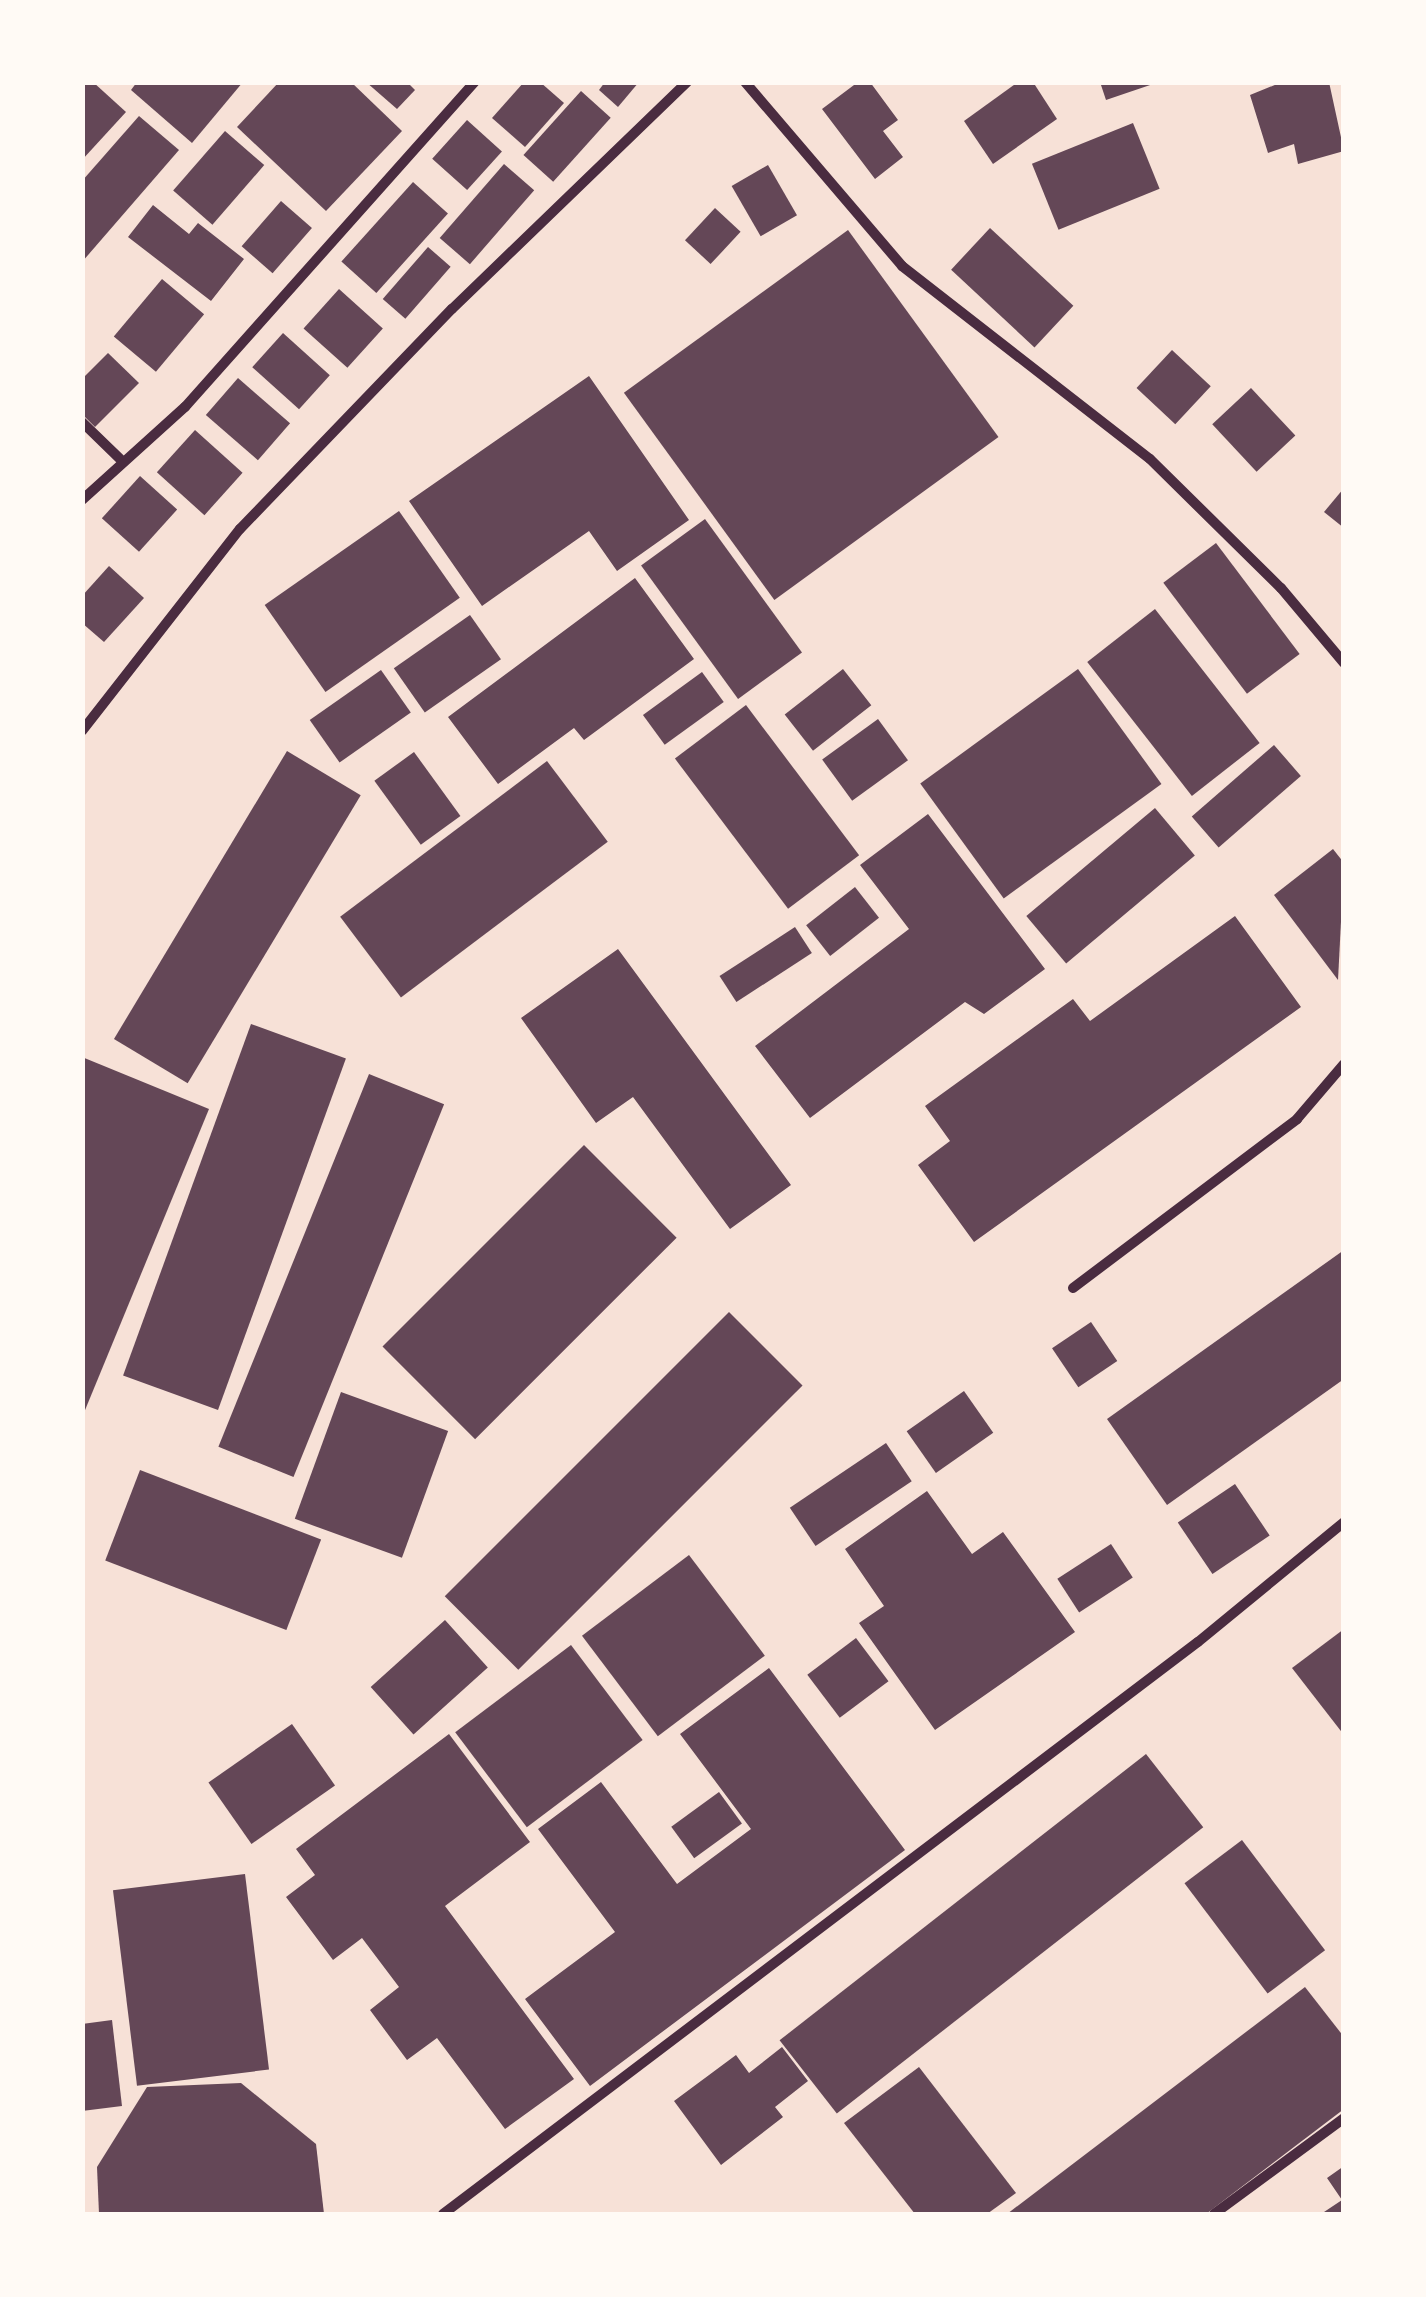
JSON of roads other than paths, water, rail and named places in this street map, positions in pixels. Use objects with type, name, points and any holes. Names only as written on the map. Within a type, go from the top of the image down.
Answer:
[{"type":"street","points":[[82,500],[120,459],[185,407],[474,82]]},
{"type":"street","points":[[82,731],[240,529],[452,309],[688,82]]},
{"type":"street","points":[[746,82],[902,266],[1150,458],[1281,588],[1344,663]]},
{"type":"street","points":[[82,422],[120,459]]},
{"type":"street","points":[[1072,1288],[1297,1118],[1344,1064]]},
{"type":"street","points":[[443,2214],[1198,1642],[1344,1522]]},
{"type":"street","points":[[1214,2214],[1344,2118]]}]
